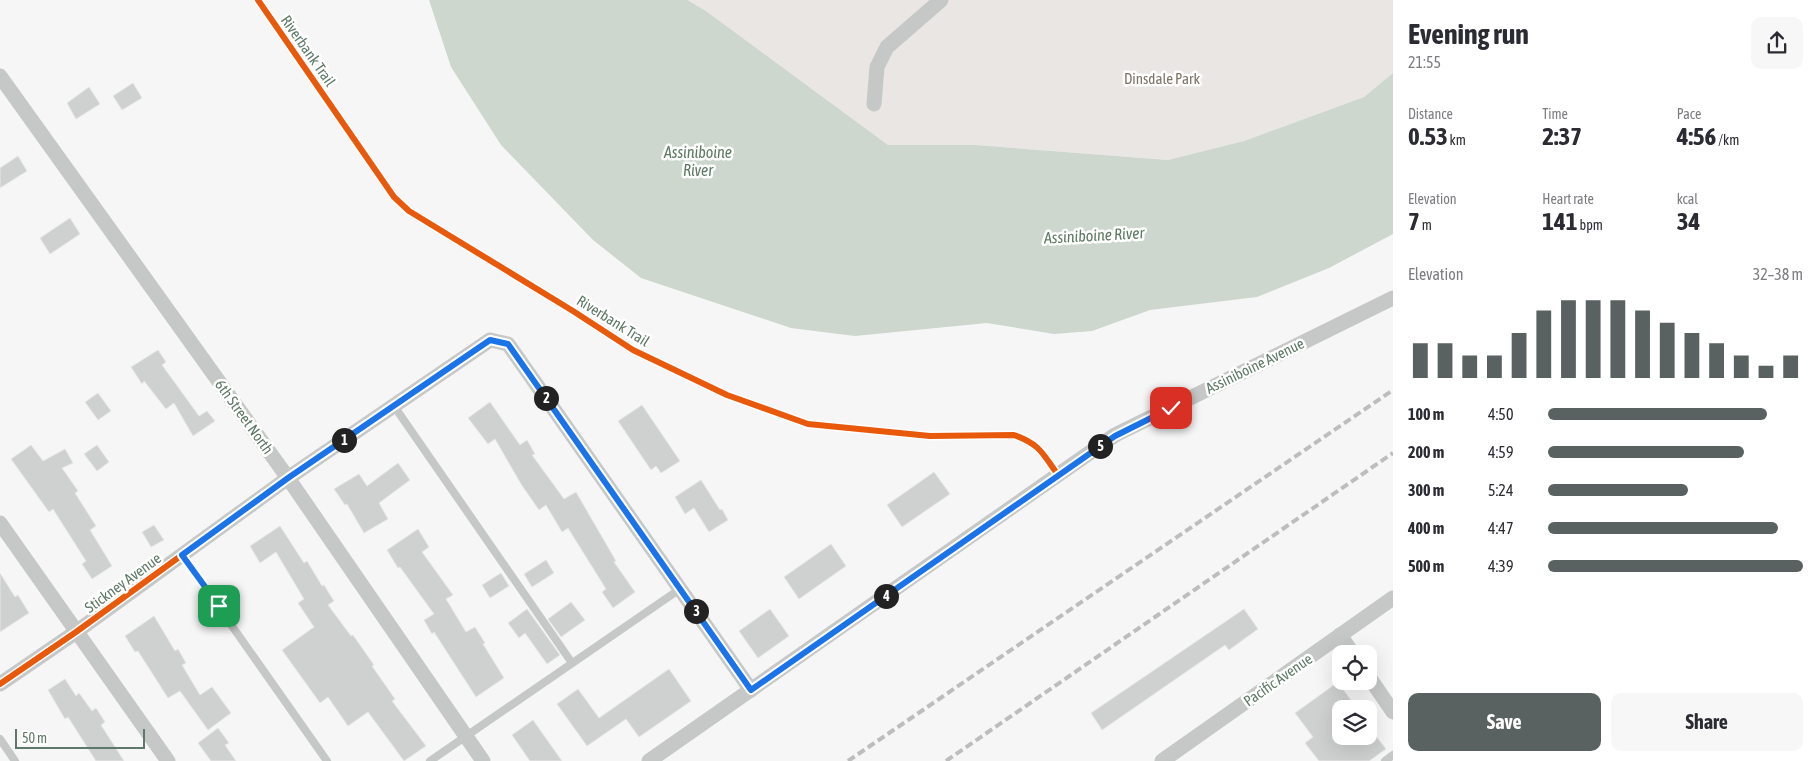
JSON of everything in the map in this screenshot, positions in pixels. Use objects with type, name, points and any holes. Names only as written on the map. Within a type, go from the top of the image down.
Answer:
[{"type":"street","points":[[874,104],[877,67],[887,47],[941,0]]},
{"type":"street","name":"6th Street North","points":[[0,76],[288,478],[483,761]]},
{"type":"street","name":"Assiniboine Avenue","points":[[649,761],[1115,436],[1393,298]]},
{"type":"street","name":"Stickney Avenue","points":[[0,684],[76,632],[288,478],[490,340],[508,344],[680,589]]},
{"type":"street","points":[[0,523],[168,761]]},
{"type":"street","points":[[680,589],[751,690]]},
{"type":"street","name":"Pacific Avenue","points":[[1162,761],[1393,598]]},
{"type":"street","points":[[1340,635],[1347,645]]},
{"type":"street","points":[[1377,689],[1393,712]]},
{"type":"lane","points":[[394,406],[572,663]]},
{"type":"lane","points":[[182,555],[327,761]]},
{"type":"lane","points":[[430,761],[680,589]]},
{"type":"lane","points":[[0,739],[15,761]]},
{"type":"lane","points":[[1385,761],[1393,755]]},
{"type":"green space","name":"Dinsdale Park","points":[[686,0],[1393,0],[1393,73],[1364,97],[1244,141],[1168,160],[976,145],[888,145],[706,11]]},
{"type":"water","name":"Assiniboine River","points":[[429,0],[687,0],[706,11],[888,145],[976,145],[1168,160],[1244,141],[1364,97],[1393,73],[1393,234],[1329,268],[1257,297],[1150,310],[1092,331],[1054,334],[987,323],[855,336],[791,328],[641,278],[593,240],[501,145],[451,67]]},
{"type":"building","points":[[133,83],[142,98],[122,110],[113,96]]},
{"type":"building","points":[[89,87],[100,104],[76,119],[67,103]]},
{"type":"building","points":[[18,156],[27,171],[0,188],[0,168]]},
{"type":"building","points":[[70,218],[80,234],[50,254],[40,238]]},
{"type":"building","points":[[158,350],[166,362],[162,365],[199,416],[207,411],[215,421],[193,436],[174,403],[166,409],[144,381],[142,384],[131,367]]},
{"type":"building","points":[[98,393],[111,411],[98,420],[85,402]]},
{"type":"building","points":[[490,402],[520,445],[527,440],[535,454],[532,455],[564,499],[576,492],[616,561],[614,562],[635,592],[613,608],[602,592],[606,589],[568,528],[562,532],[546,505],[539,510],[521,484],[495,439],[488,444],[468,418]]},
{"type":"building","points":[[642,405],[680,461],[661,473],[656,466],[651,470],[618,421]]},
{"type":"building","points":[[31,445],[43,461],[65,449],[73,463],[62,468],[78,491],[75,493],[96,526],[90,530],[112,566],[92,579],[82,564],[86,561],[53,509],[49,512],[11,459]]},
{"type":"building","points":[[97,445],[109,462],[97,471],[84,454]]},
{"type":"building","points":[[398,463],[410,480],[379,503],[388,519],[364,533],[347,504],[345,505],[334,489],[359,474],[367,486]]},
{"type":"building","points":[[934,472],[950,494],[902,527],[887,505]]},
{"type":"building","points":[[701,480],[728,520],[709,532],[694,508],[685,514],[675,497]]},
{"type":"building","points":[[154,525],[164,540],[151,547],[142,532]]},
{"type":"building","points":[[280,526],[304,563],[307,561],[322,586],[324,585],[334,601],[328,605],[351,636],[353,635],[374,665],[372,666],[395,699],[392,701],[426,746],[404,761],[368,712],[348,726],[328,697],[320,703],[282,650],[314,627],[298,603],[304,599],[276,552],[260,563],[250,546]]},
{"type":"building","points":[[418,529],[429,547],[422,552],[453,595],[446,599],[466,632],[475,627],[504,678],[476,697],[434,632],[432,634],[424,620],[434,614],[400,567],[398,568],[387,550]]},
{"type":"building","points":[[831,544],[846,566],[799,599],[784,577]]},
{"type":"building","points":[[546,560],[554,573],[532,587],[524,574]]},
{"type":"building","points":[[0,573],[15,597],[18,595],[29,613],[0,632]]},
{"type":"building","points":[[501,573],[509,586],[490,598],[482,585]]},
{"type":"building","points":[[571,602],[585,620],[561,637],[548,619]]},
{"type":"building","points":[[527,609],[560,655],[547,664],[525,633],[519,638],[508,623]]},
{"type":"building","points":[[770,609],[789,636],[758,658],[739,631]]},
{"type":"building","points":[[1244,609],[1258,629],[1229,650],[1225,645],[1102,730],[1091,713]]},
{"type":"building","points":[[154,616],[175,651],[178,649],[186,663],[182,665],[200,695],[212,687],[231,713],[208,730],[180,691],[168,698],[138,651],[135,652],[125,636]]},
{"type":"building","points":[[669,669],[691,701],[639,737],[626,719],[587,746],[557,704],[578,689],[599,718]]},
{"type":"building","points":[[65,679],[76,696],[79,693],[92,711],[96,708],[105,722],[101,725],[124,761],[96,761],[68,717],[65,719],[48,690]]},
{"type":"building","points":[[1332,686],[1332,690],[1344,690],[1351,700],[1332,700],[1332,745],[1377,745],[1377,737],[1386,749],[1369,761],[1319,761],[1305,743],[1313,737],[1295,713]]},
{"type":"building","points":[[533,720],[562,761],[530,761],[512,735]]},
{"type":"building","points":[[218,728],[229,743],[225,745],[236,761],[211,761],[198,743]]},
{"type":"railway","points":[[848,761],[1393,390]]},
{"type":"railway","points":[[946,761],[1393,453]]},
{"type":"cycle path","name":"Riverbank Trail","points":[[258,0],[394,197],[409,211],[573,311],[633,350],[727,395],[808,424],[930,436],[1014,435],[1030,442],[1040,450],[1058,475]]},
{"type":"cycle path","points":[[0,684],[76,632],[288,478],[490,340],[508,344],[751,690]]},
{"type":"route","points":[[219,606],[182,555],[288,478],[490,340],[508,344],[751,690],[1115,436],[1171,408]]}]
